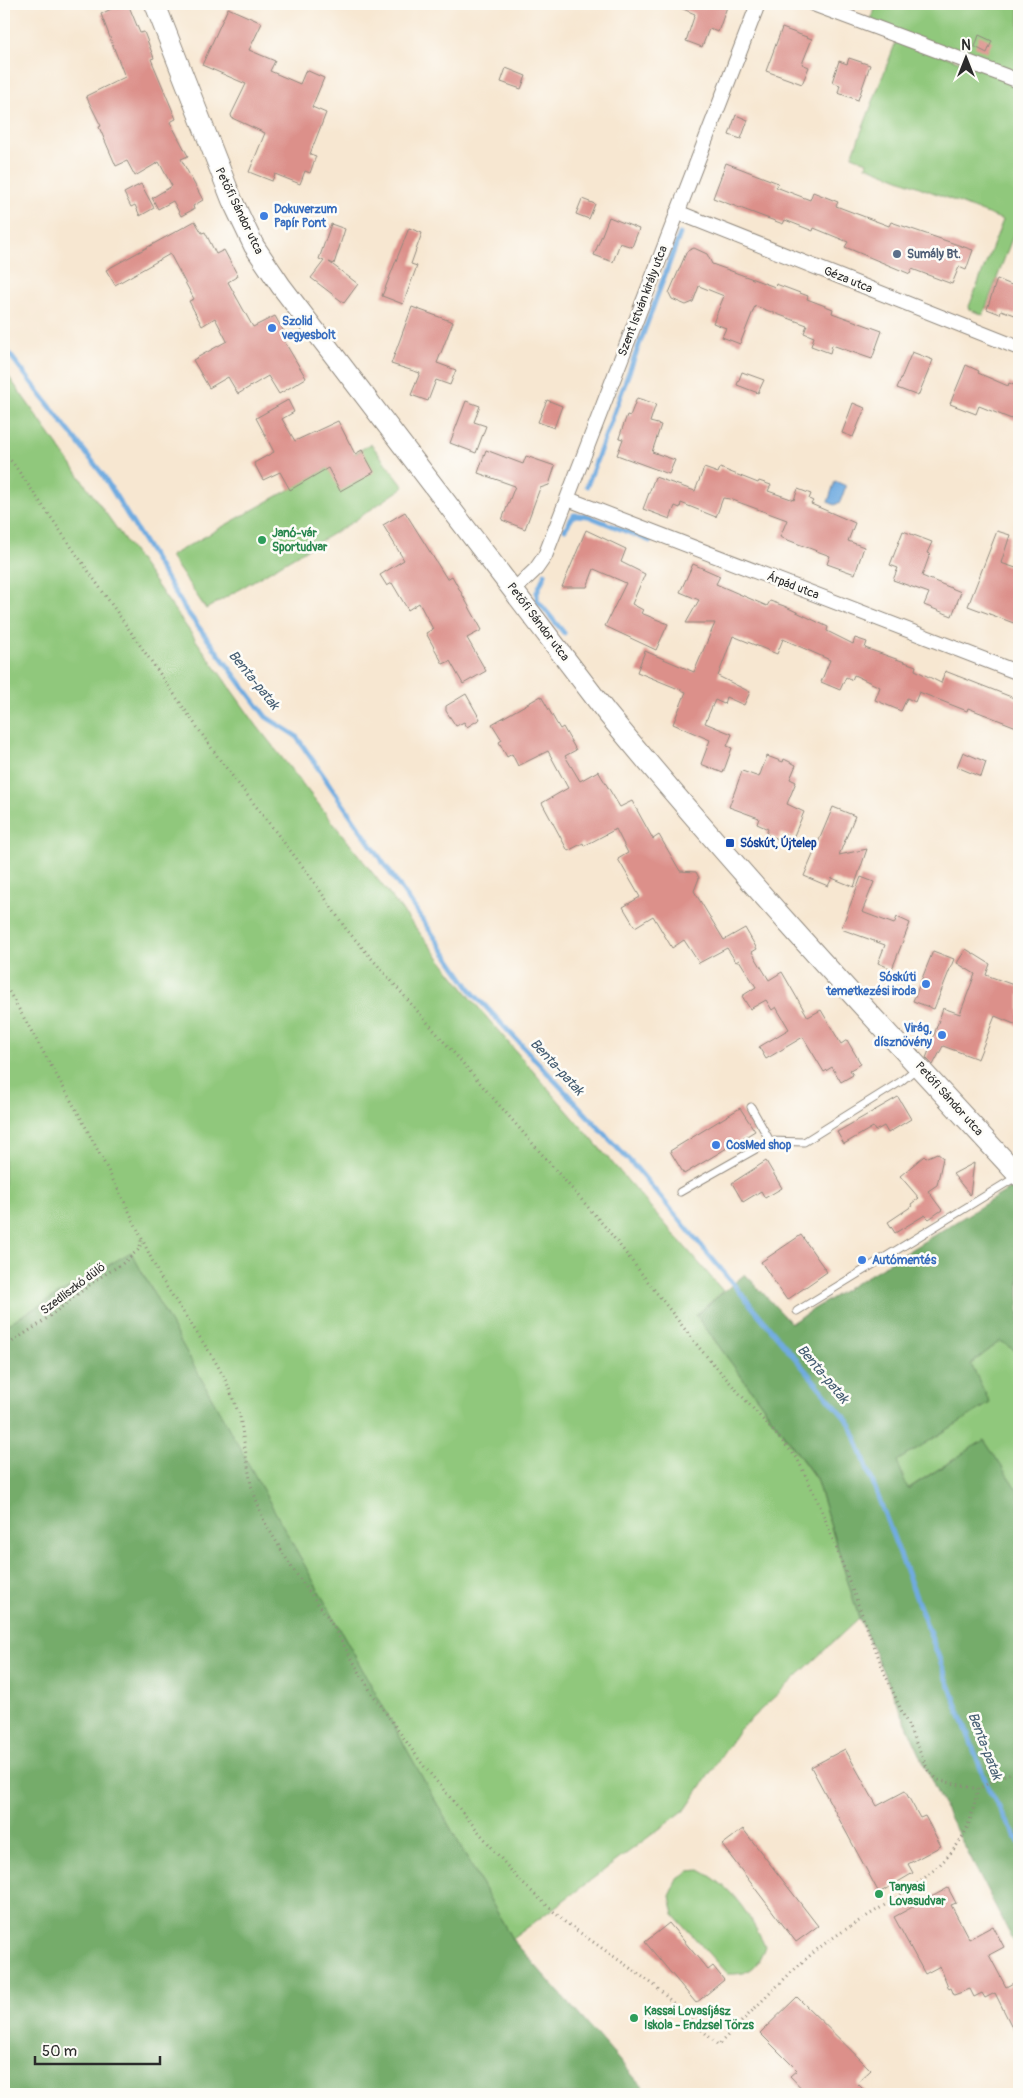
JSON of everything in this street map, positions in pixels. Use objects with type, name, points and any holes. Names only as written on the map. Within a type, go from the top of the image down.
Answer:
[{"type":"main road","name":"Petőfi Sándor utca","points":[[155,4],[214,158],[254,246],[293,302],[606,712],[660,778],[714,842],[1019,1175]]},
{"type":"street","name":"Szent István király utca","points":[[514,590],[542,562],[568,500],[758,4]]},
{"type":"street","points":[[813,4],[1019,81]]},
{"type":"street","name":"Géza utca","points":[[678,212],[1019,348]]},
{"type":"street","name":"Árpád utca","points":[[568,500],[1019,673]]},
{"type":"lane","points":[[680,1192],[770,1141],[804,1142],[900,1082],[920,1066]]},
{"type":"lane","points":[[751,1107],[770,1141]]},
{"type":"lane","points":[[796,1311],[1019,1175]]},
{"type":"path","points":[[4,453],[220,760],[310,876],[346,929],[607,1229],[701,1350],[797,1458],[820,1506],[885,1674],[928,1770],[938,1780],[978,1790]]},
{"type":"path","points":[[4,983],[82,1120],[167,1290],[214,1359],[227,1383],[240,1417],[251,1485],[264,1522],[292,1568],[327,1616],[376,1700],[423,1765],[518,1878],[565,1922],[654,1985],[718,2045],[814,1952],[923,1880],[945,1860],[963,1836],[973,1811],[978,1790],[1000,1777],[1019,1770]]},
{"type":"path","name":"Szedliszkó dűlő","points":[[4,1347],[41,1323],[98,1279],[122,1264],[138,1250],[141,1244],[141,1237]]},
{"type":"green space","points":[[877,4],[1019,4],[1019,81],[869,25]]},
{"type":"green space","points":[[897,39],[1019,83],[1019,220],[983,315],[968,309],[1003,220],[866,166],[867,162],[852,156]]},
{"type":"green space","points":[[4,370],[257,726],[482,1012],[723,1291],[696,1315],[816,1479],[859,1618],[739,1730],[686,1809],[512,1939],[131,1253],[4,1326]]},
{"type":"green space","name":"Janó-vár Sportudvar","points":[[371,444],[404,487],[351,523],[206,609],[170,556]]},
{"type":"green space","points":[[1019,1183],[1019,1353],[1000,1341],[971,1364],[990,1403],[897,1461],[908,1489],[984,1440],[1019,1493],[1019,1952],[939,1797],[859,1618],[816,1478],[696,1315],[745,1274],[791,1323]]},
{"type":"green space","points":[[131,1252],[512,1939],[649,2094],[4,2094],[4,1326]]},
{"type":"green space","points":[[1000,1341],[1019,1353],[1019,1493],[984,1440],[907,1489],[897,1461],[990,1403],[970,1365]]},
{"type":"green space","points":[[700,1870],[722,1885],[739,1902],[765,1946],[756,1964],[748,1971],[727,1974],[674,1915],[670,1896],[678,1879],[689,1871]]},
{"type":"water","points":[[835,481],[846,486],[840,502],[835,505],[828,502]]},
{"type":"building","points":[[121,4],[128,4],[140,33],[144,32],[154,58],[151,59],[176,119],[170,122],[188,156],[181,159],[203,200],[193,206],[194,209],[181,216],[173,201],[158,209],[152,198],[172,186],[159,162],[135,176],[127,161],[116,166],[99,127],[101,126],[86,96],[125,77],[101,14]]},
{"type":"building","points":[[671,4],[728,4],[718,32],[709,29],[702,47],[686,41],[695,14]]},
{"type":"building","points":[[228,8],[262,23],[249,50],[275,61],[270,71],[300,84],[306,70],[324,78],[312,107],[326,113],[310,154],[316,156],[310,173],[305,171],[300,184],[275,174],[272,181],[249,172],[265,133],[232,118],[231,115],[246,84],[202,65]]},
{"type":"building","points":[[782,28],[812,39],[802,64],[809,67],[802,84],[766,71]]},
{"type":"building","points":[[979,35],[992,41],[987,53],[975,47]]},
{"type":"building","points":[[849,58],[870,65],[858,100],[838,93],[840,85],[832,82],[839,61],[847,64]]},
{"type":"building","points":[[506,68],[526,76],[521,89],[501,82]]},
{"type":"building","points":[[736,115],[748,120],[741,139],[729,135]]},
{"type":"building","points":[[726,163],[778,183],[776,187],[810,200],[813,192],[838,202],[836,206],[889,226],[891,222],[973,250],[966,270],[959,267],[952,284],[912,269],[910,274],[845,247],[848,242],[814,228],[813,231],[785,220],[783,224],[713,198]]},
{"type":"building","points":[[141,184],[154,208],[140,216],[135,205],[131,207],[124,193]]},
{"type":"building","points":[[582,199],[595,204],[589,219],[576,214]]},
{"type":"building","points":[[609,217],[639,229],[632,247],[620,243],[613,262],[594,255]]},
{"type":"building","points":[[195,221],[202,233],[205,232],[216,254],[224,250],[238,276],[228,282],[253,327],[275,316],[284,332],[280,334],[306,378],[279,394],[268,376],[238,394],[228,377],[209,388],[193,360],[227,341],[215,318],[202,326],[189,301],[194,299],[170,254],[115,285],[106,270]]},
{"type":"building","points":[[331,224],[345,229],[334,264],[329,262],[358,284],[344,303],[311,278],[324,261],[319,259]]},
{"type":"building","points":[[409,228],[422,233],[411,264],[417,266],[403,304],[382,296]]},
{"type":"building","points":[[694,248],[707,254],[712,264],[775,287],[776,284],[808,296],[807,299],[833,309],[832,313],[882,331],[872,359],[832,345],[830,353],[811,346],[814,337],[804,333],[807,325],[755,306],[740,344],[722,337],[726,328],[713,323],[724,296],[699,286],[693,302],[686,305],[672,299],[669,293],[687,251]]},
{"type":"building","points":[[997,279],[1019,288],[1019,304],[1015,315],[1001,310],[1000,314],[987,309]]},
{"type":"building","points":[[412,307],[453,322],[437,363],[456,370],[450,385],[436,380],[428,401],[411,395],[420,373],[391,364]]},
{"type":"building","points":[[912,352],[933,360],[918,396],[897,388]]},
{"type":"building","points":[[966,365],[979,371],[978,373],[1008,386],[1009,383],[1019,387],[1019,422],[979,406],[976,414],[950,404]]},
{"type":"building","points":[[742,372],[764,380],[758,393],[737,385]]},
{"type":"building","points":[[637,398],[656,404],[650,422],[661,425],[652,452],[675,460],[669,474],[617,455],[623,439],[619,438],[627,415],[630,416]]},
{"type":"building","points":[[288,400],[294,412],[282,419],[295,441],[338,421],[355,454],[362,450],[374,472],[340,491],[328,468],[290,490],[280,472],[263,480],[254,463],[274,452],[256,418]]},
{"type":"building","points":[[547,400],[562,406],[554,428],[538,422]]},
{"type":"building","points":[[466,401],[480,406],[474,422],[486,426],[476,453],[450,443]]},
{"type":"building","points":[[853,403],[865,408],[853,437],[842,433]]},
{"type":"building","points":[[486,450],[523,464],[526,456],[555,466],[549,485],[540,488],[525,529],[502,520],[515,486],[478,473]]},
{"type":"building","points":[[704,468],[718,473],[720,468],[758,483],[759,481],[771,485],[768,491],[794,500],[798,489],[811,494],[809,499],[813,501],[811,504],[855,523],[848,541],[864,547],[855,574],[827,564],[830,556],[780,537],[787,520],[730,499],[723,498],[716,517],[681,503],[680,508],[675,506],[670,519],[643,509],[655,477],[695,491]]},
{"type":"building","points":[[405,512],[447,579],[452,576],[482,630],[467,638],[486,671],[463,684],[450,661],[443,664],[426,633],[433,629],[419,603],[408,610],[392,583],[387,586],[380,575],[404,560],[383,525]]},
{"type":"building","points":[[586,530],[626,549],[621,562],[645,574],[632,604],[643,610],[641,613],[668,624],[656,650],[605,626],[626,583],[594,569],[587,587],[562,587]]},
{"type":"building","points":[[903,531],[932,542],[927,553],[930,554],[922,576],[961,592],[952,616],[924,605],[929,593],[893,580],[898,568],[890,565]]},
{"type":"building","points":[[997,531],[1010,535],[1001,563],[1019,569],[1019,625],[968,606]]},
{"type":"building","points":[[693,564],[720,576],[716,584],[767,606],[770,601],[784,606],[828,627],[827,631],[853,644],[855,638],[867,642],[865,648],[916,666],[915,670],[941,683],[945,671],[1019,700],[1019,728],[968,708],[967,711],[919,692],[915,702],[907,698],[901,711],[875,700],[880,687],[854,675],[852,680],[846,677],[840,690],[821,682],[830,660],[783,639],[777,654],[733,636],[718,676],[750,692],[744,705],[726,697],[724,704],[715,700],[705,723],[732,734],[727,746],[732,748],[723,773],[701,764],[710,740],[673,724],[686,692],[637,672],[645,651],[694,672],[715,623],[686,623],[699,600],[680,592]]},
{"type":"building","points":[[466,694],[480,719],[467,727],[464,722],[456,726],[446,711],[446,706]]},
{"type":"building","points":[[541,696],[560,729],[563,727],[576,750],[565,756],[580,781],[598,771],[620,807],[632,801],[653,839],[659,835],[680,871],[696,872],[699,878],[694,891],[724,940],[745,928],[757,949],[752,952],[769,980],[782,972],[808,1017],[821,1010],[841,1044],[847,1040],[861,1064],[850,1070],[853,1075],[841,1082],[832,1067],[824,1072],[803,1037],[766,1059],[759,1047],[789,1029],[776,1007],[772,1010],[766,1000],[750,1009],[742,996],[756,987],[739,960],[736,962],[727,948],[699,963],[684,940],[672,948],[653,916],[635,927],[623,907],[640,897],[618,859],[628,853],[616,829],[584,846],[583,843],[568,851],[542,803],[568,788],[548,751],[518,766],[512,754],[507,757],[499,742],[502,740],[492,724]]},
{"type":"building","points":[[963,752],[986,762],[981,777],[957,767]]},
{"type":"building","points":[[767,756],[783,762],[784,759],[796,765],[790,779],[796,782],[787,804],[804,812],[793,838],[781,833],[778,839],[766,834],[768,829],[757,824],[759,818],[729,807],[742,771],[759,777]]},
{"type":"building","points":[[833,807],[855,816],[839,855],[867,849],[854,887],[832,878],[828,886],[804,876]]},
{"type":"building","points":[[861,877],[874,882],[862,912],[894,924],[897,917],[910,923],[892,969],[878,963],[885,945],[841,929]]},
{"type":"building","points":[[966,949],[990,964],[986,975],[1019,987],[1019,1026],[995,1016],[978,1059],[943,1046],[933,1065],[926,1058],[930,1048],[927,1045],[933,1038],[943,1008],[960,1014],[975,974],[957,963]]},
{"type":"building","points":[[933,951],[954,959],[934,1009],[913,1001]]},
{"type":"building","points":[[898,1097],[911,1119],[888,1133],[884,1126],[875,1131],[873,1127],[844,1144],[837,1132]]},
{"type":"building","points":[[740,1108],[755,1131],[684,1174],[670,1151]]},
{"type":"building","points":[[937,1153],[943,1158],[937,1185],[928,1191],[942,1210],[929,1219],[925,1215],[895,1233],[888,1222],[912,1206],[911,1204],[919,1198],[900,1176],[924,1156],[926,1158]]},
{"type":"building","points":[[766,1161],[782,1188],[765,1198],[761,1191],[743,1202],[732,1183]]},
{"type":"building","points":[[974,1163],[970,1195],[953,1174]]},
{"type":"building","points":[[801,1235],[827,1272],[787,1300],[761,1262]]},
{"type":"building","points":[[845,1749],[877,1806],[905,1791],[920,1818],[925,1816],[941,1846],[908,1864],[913,1873],[879,1893],[811,1767]]},
{"type":"building","points":[[743,1829],[818,1926],[796,1942],[722,1845]]},
{"type":"building","points":[[948,1888],[956,1903],[951,1905],[969,1939],[993,1926],[1004,1947],[989,1955],[1006,1987],[1019,1980],[1019,2041],[995,1993],[985,1998],[982,1993],[974,1997],[970,1989],[954,1995],[951,1988],[949,1989],[940,1966],[925,1974],[894,1917]]},
{"type":"building","points":[[669,1923],[708,1970],[713,1966],[724,1980],[696,2003],[645,1942]]},
{"type":"building","points":[[797,1997],[871,2070],[857,2083],[868,2094],[807,2094],[790,2076],[797,2070],[760,2033]]},
{"type":"waterway","points":[[587,486],[680,234]]},
{"type":"waterway","name":"Benta-patak","points":[[4,347],[103,475],[185,609],[266,717],[296,736],[473,993],[638,1170],[851,1425],[989,1790],[1019,1842]]},
{"type":"waterway","points":[[565,529],[574,515],[588,516],[650,541]]},
{"type":"waterway","points":[[545,574],[537,592],[537,600],[564,633]]},
{"type":"place","name":"Dokuverzum Papír Pont","points":[[264,216]]},
{"type":"place","name":"Sumály Bt.","points":[[897,254]]},
{"type":"place","name":"Szolid vegyesbolt","points":[[272,328]]},
{"type":"place","name":"Janó-vár Sportudvar","points":[[262,540]]},
{"type":"place","name":"Sóskút, Újtelep","points":[[730,843]]},
{"type":"place","name":"Sóskúti temetkezési iroda","points":[[926,984]]},
{"type":"place","name":"Virág, dísznövény","points":[[942,1035]]},
{"type":"place","name":"CosMed shop","points":[[716,1145]]},
{"type":"place","name":"Autómentés","points":[[862,1260]]},
{"type":"place","name":"Tanyasi Lovasudvar","points":[[879,1894]]},
{"type":"place","name":"Kassai Lovasíjász Iskola - Endzsel Törzs","points":[[634,2018]]}]
